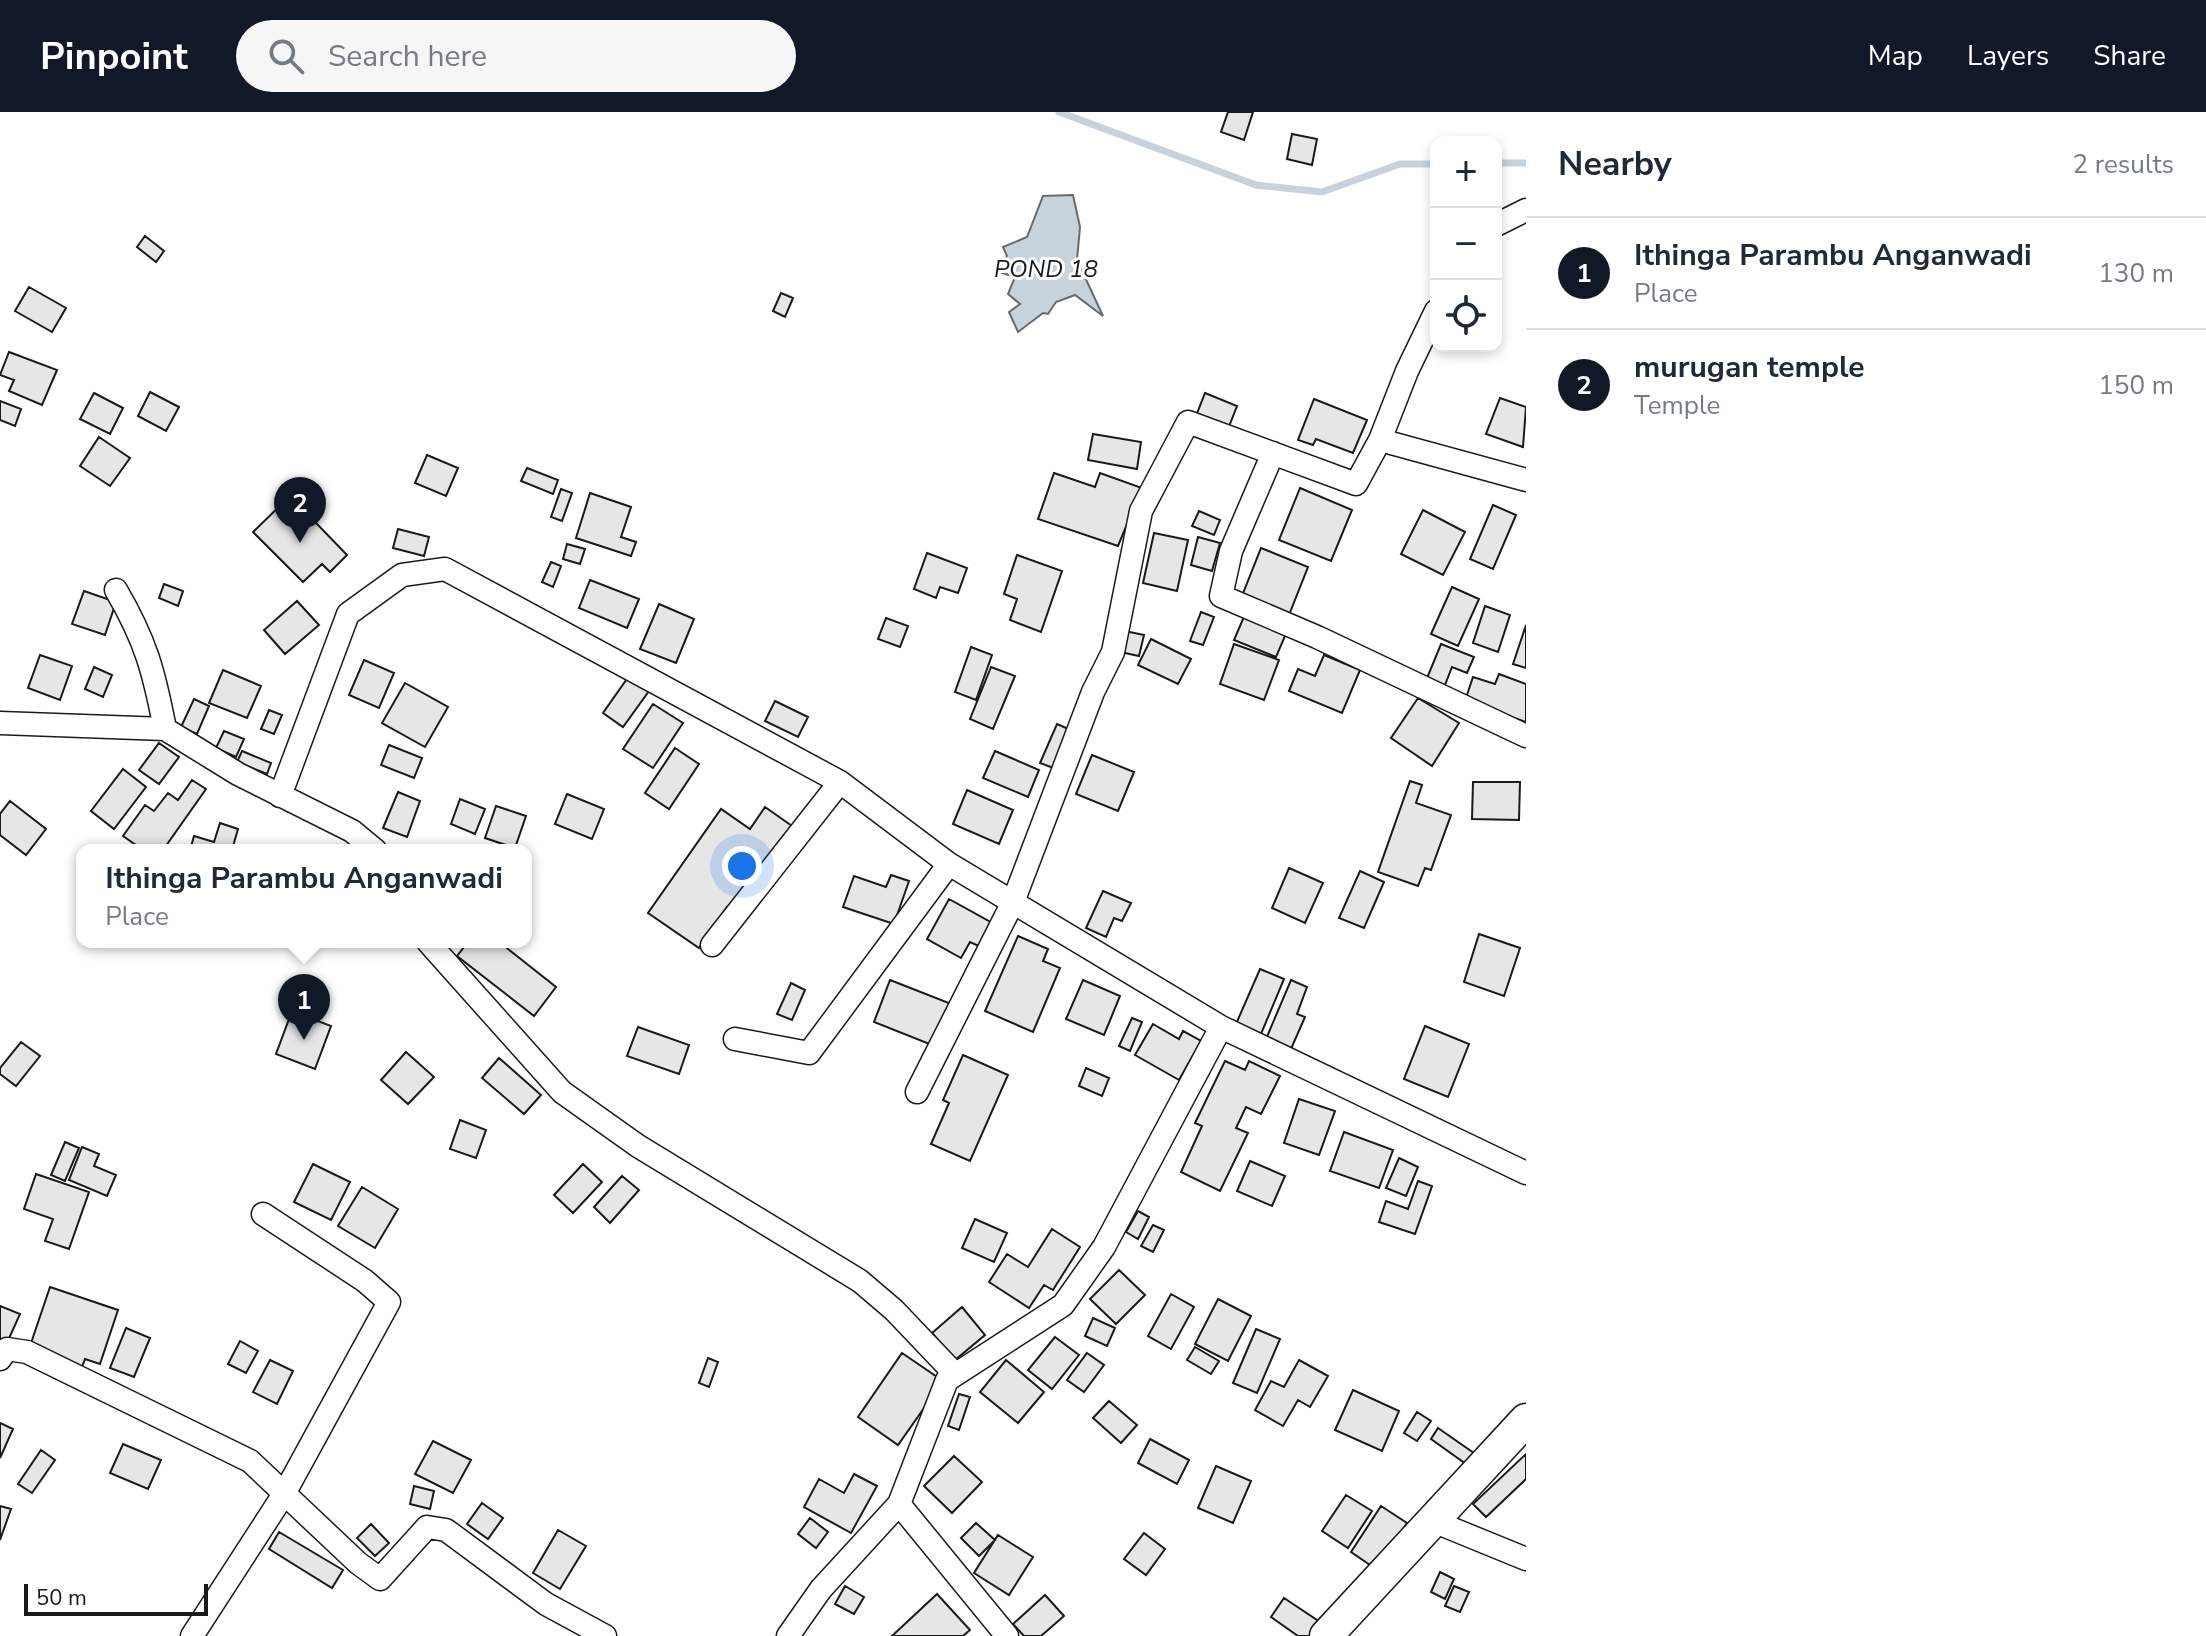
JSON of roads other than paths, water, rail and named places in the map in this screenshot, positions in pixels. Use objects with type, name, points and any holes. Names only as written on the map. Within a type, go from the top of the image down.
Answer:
[{"type":"main road","points":[[1326,1636],[1526,1420]]},
{"type":"street","points":[[1502,222],[1526,210]]},
{"type":"street","points":[[917,1092],[1013,902],[1088,704],[1113,652],[1141,511],[1188,422],[1356,484],[1380,440],[1430,323]]},
{"type":"street","points":[[1380,440],[1526,480]]},
{"type":"street","points":[[1273,453],[1231,551],[1221,596],[1317,637],[1526,736]]},
{"type":"street","points":[[280,796],[348,614],[402,575],[445,569],[840,782],[949,864],[1221,1027],[1526,1173]]},
{"type":"street","points":[[116,590],[138,628],[153,663],[165,729]]},
{"type":"street","points":[[0,723],[165,729],[280,796],[352,831],[368,844]]},
{"type":"street","points":[[712,945],[840,782]]},
{"type":"street","points":[[735,1039],[809,1053],[949,864]]},
{"type":"street","points":[[433,948],[562,1092],[638,1146],[860,1281],[894,1310],[954,1373]]},
{"type":"street","points":[[788,1636],[821,1589],[899,1504],[947,1380],[1063,1305],[1104,1247],[1221,1027]]},
{"type":"street","points":[[192,1636],[284,1494],[374,1335],[389,1302],[365,1281],[263,1214]]},
{"type":"street","points":[[0,1359],[7,1349],[27,1352],[250,1461],[358,1563],[380,1579],[427,1527],[446,1530],[546,1604],[605,1636]]},
{"type":"street","points":[[899,1504],[1007,1636]]},
{"type":"street","points":[[1433,1521],[1526,1559]]},
{"type":"water","name":"POND 18","points":[[1073,195],[1080,227],[1077,260],[1103,316],[1075,295],[1056,302],[1048,314],[1043,313],[1018,332],[1009,312],[1020,304],[1008,294],[1015,277],[996,271],[1007,256],[1003,247],[1027,237],[1043,196]]},
{"type":"waterway","points":[[1059,112],[1256,185],[1322,192],[1400,164],[1430,164]]},
{"type":"waterway","points":[[1502,163],[1526,163]]},
{"type":"place","name":"murugan temple","points":[[300,543]]},
{"type":"place","name":"Ithinga Parambu Anganwadi","points":[[304,1040]]}]
